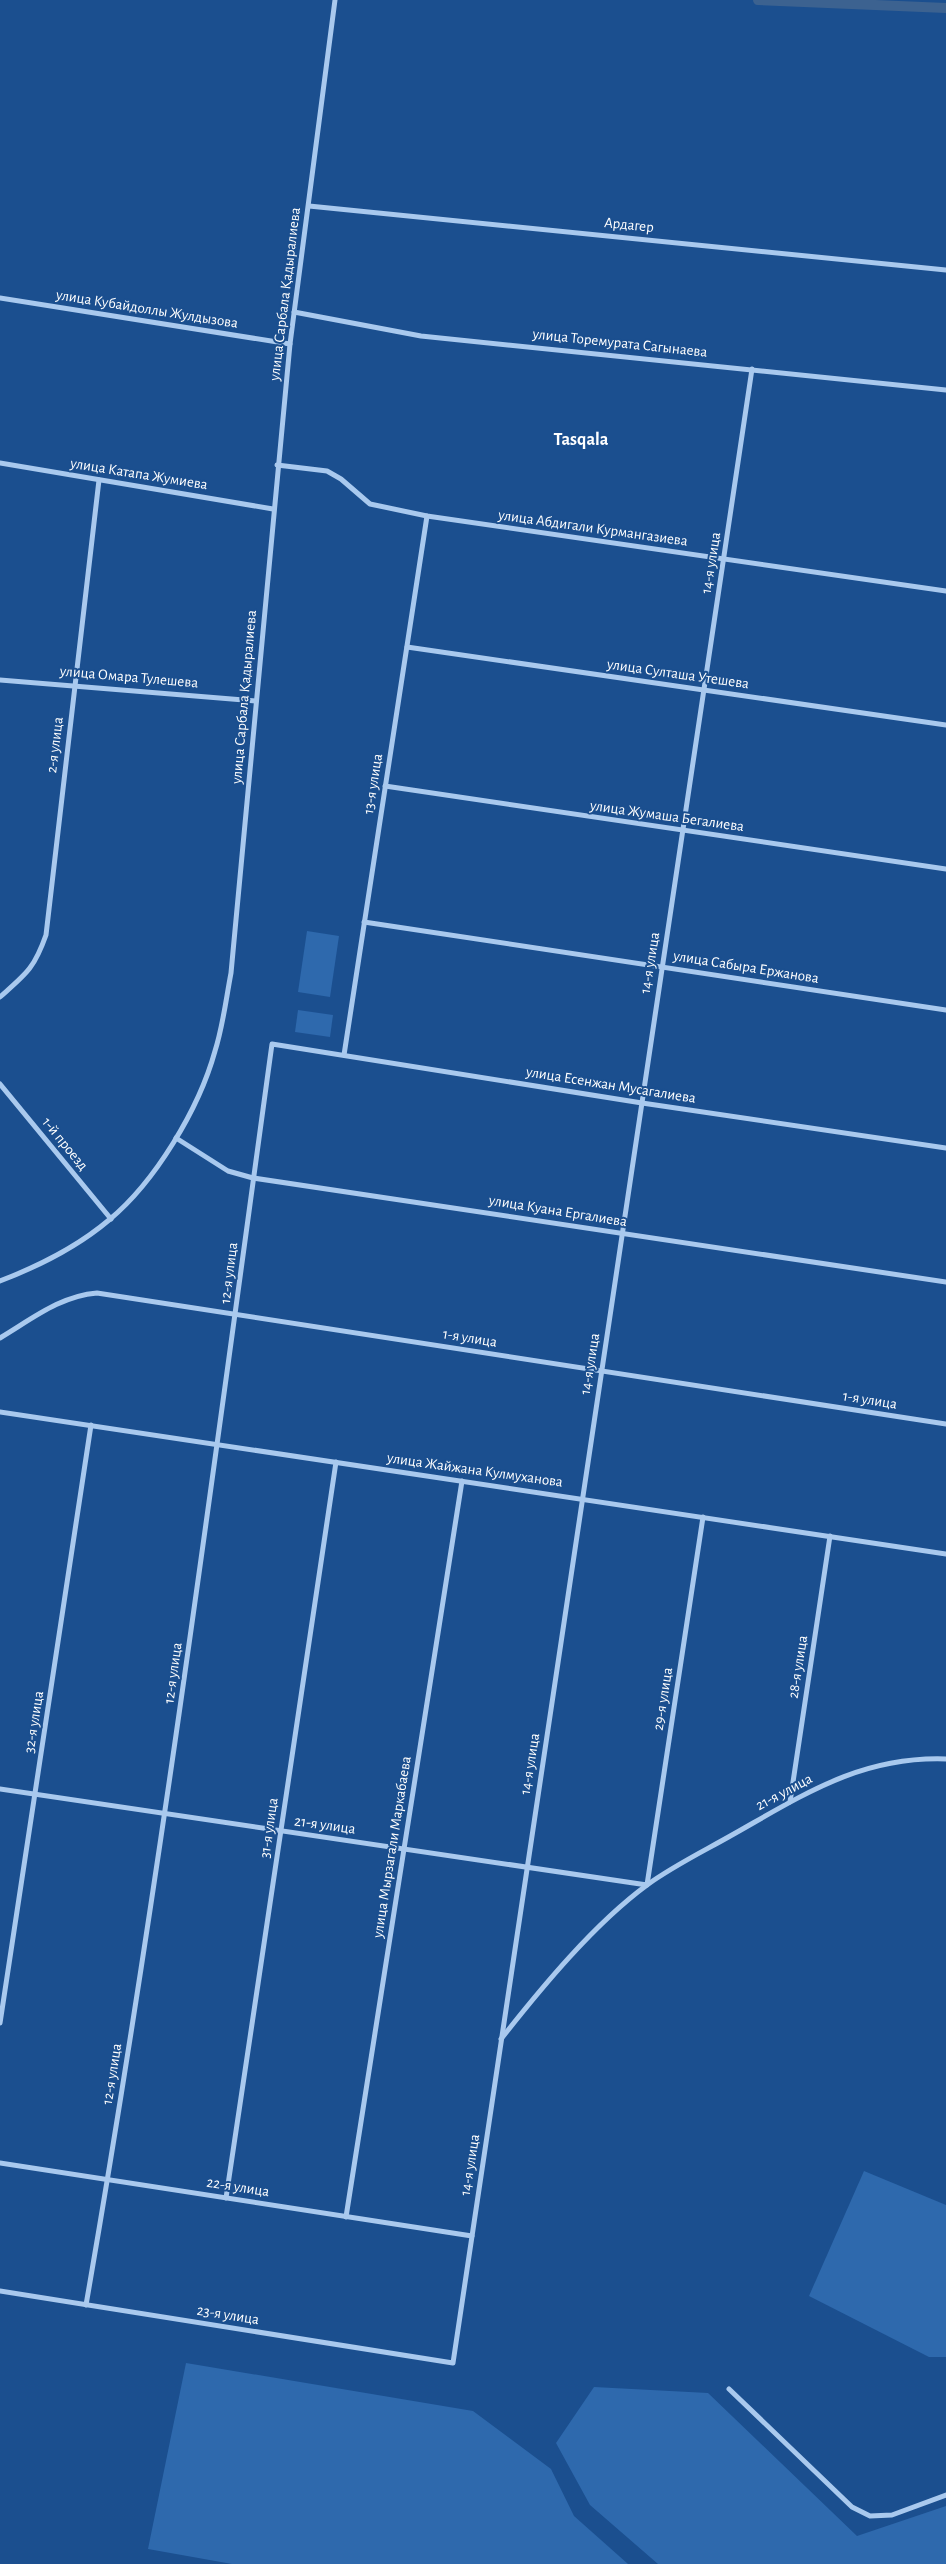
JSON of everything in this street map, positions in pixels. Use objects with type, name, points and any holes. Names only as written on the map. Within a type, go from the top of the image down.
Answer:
[{"type":"street","name":"улица Сарбала Қадыралиева","points":[[0,1281],[50,1261],[111,1219],[147,1180],[176,1138],[202,1090],[215,1051],[231,973],[277,465],[290,344],[335,0]]},
{"type":"street","name":"Ардагер","points":[[308,206],[946,270]]},
{"type":"street","name":"улица Кубайдоллы Жулдызова","points":[[0,298],[290,344]]},
{"type":"street","name":"улица Торемурата Сагынаева","points":[[294,312],[421,336],[752,368],[946,390]]},
{"type":"street","name":"14-я улица","points":[[452,2363],[752,368]]},
{"type":"street","name":"улица Катапа Жумиева","points":[[0,463],[273,509]]},
{"type":"street","name":"улица Абдигали Курмангазиева","points":[[277,465],[327,471],[341,479],[370,504],[427,516],[946,591]]},
{"type":"street","name":"2-я улица","points":[[0,997],[22,978],[37,961],[46,935],[99,480]]},
{"type":"street","name":"13-я улица","points":[[344,1055],[427,516]]},
{"type":"street","name":"улица Султаша Утешева","points":[[407,647],[946,725]]},
{"type":"street","name":"улица Омара Тулешева","points":[[0,680],[256,701]]},
{"type":"street","name":"улица Жумаша Бегалиева","points":[[385,786],[946,869]]},
{"type":"street","name":"улица Сабыра Ержанова","points":[[364,922],[946,1010]]},
{"type":"street","name":"улица Есенжан Мусагалиева","points":[[272,1044],[642,1103],[946,1148]]},
{"type":"street","name":"12-я улица","points":[[86,2305],[108,2179],[165,1814],[218,1444],[272,1044]]},
{"type":"street","name":"1-й проезд","points":[[0,1084],[111,1219]]},
{"type":"street","name":"улица Куана Ергалиева","points":[[176,1138],[228,1170],[253,1178],[946,1282]]},
{"type":"street","name":"1-я улица","points":[[0,1338],[78,1294],[98,1293],[946,1424]]},
{"type":"street","name":"улица Жайжана Кулмуханова","points":[[0,1412],[946,1554]]},
{"type":"street","name":"32-я улица","points":[[0,2023],[91,1425]]},
{"type":"street","name":"31-я улица","points":[[226,2198],[336,1462]]},
{"type":"street","name":"улица Мырзагали Маркабаева","points":[[346,2217],[462,1481]]},
{"type":"street","name":"29-я улица","points":[[647,1885],[703,1517]]},
{"type":"street","name":"28-я улица","points":[[790,1802],[830,1536]]},
{"type":"street","name":"21-я улица","points":[[501,2039],[574,1953],[647,1885],[790,1802],[841,1777],[877,1764],[921,1758],[946,1759]]},
{"type":"street","name":"21-я улица","points":[[0,1789],[647,1885]]},
{"type":"street","name":"22-я улица","points":[[0,2163],[472,2236]]},
{"type":"street","name":"23-я улица","points":[[0,2291],[452,2363]]},
{"type":"street","points":[[729,2389],[852,2507],[870,2516],[892,2515],[946,2495]]},
{"type":"shaded area","points":[[307,931],[339,936],[330,997],[298,992]]},
{"type":"shaded area","points":[[298,1010],[333,1015],[330,1037],[295,1032]]},
{"type":"shaded area","points":[[864,2171],[946,2205],[946,2357],[929,2357],[809,2296]]},
{"type":"shaded area","points":[[186,2363],[473,2411],[551,2469],[574,2516],[628,2564],[232,2564],[148,2549]]},
{"type":"shaded area","points":[[594,2387],[708,2393],[857,2536],[946,2506],[946,2564],[658,2564],[590,2505],[556,2443]]},
{"type":"waterway","points":[[758,0],[946,8]]},
{"type":"district","name":"Tasqala","points":[[581,440]]}]
